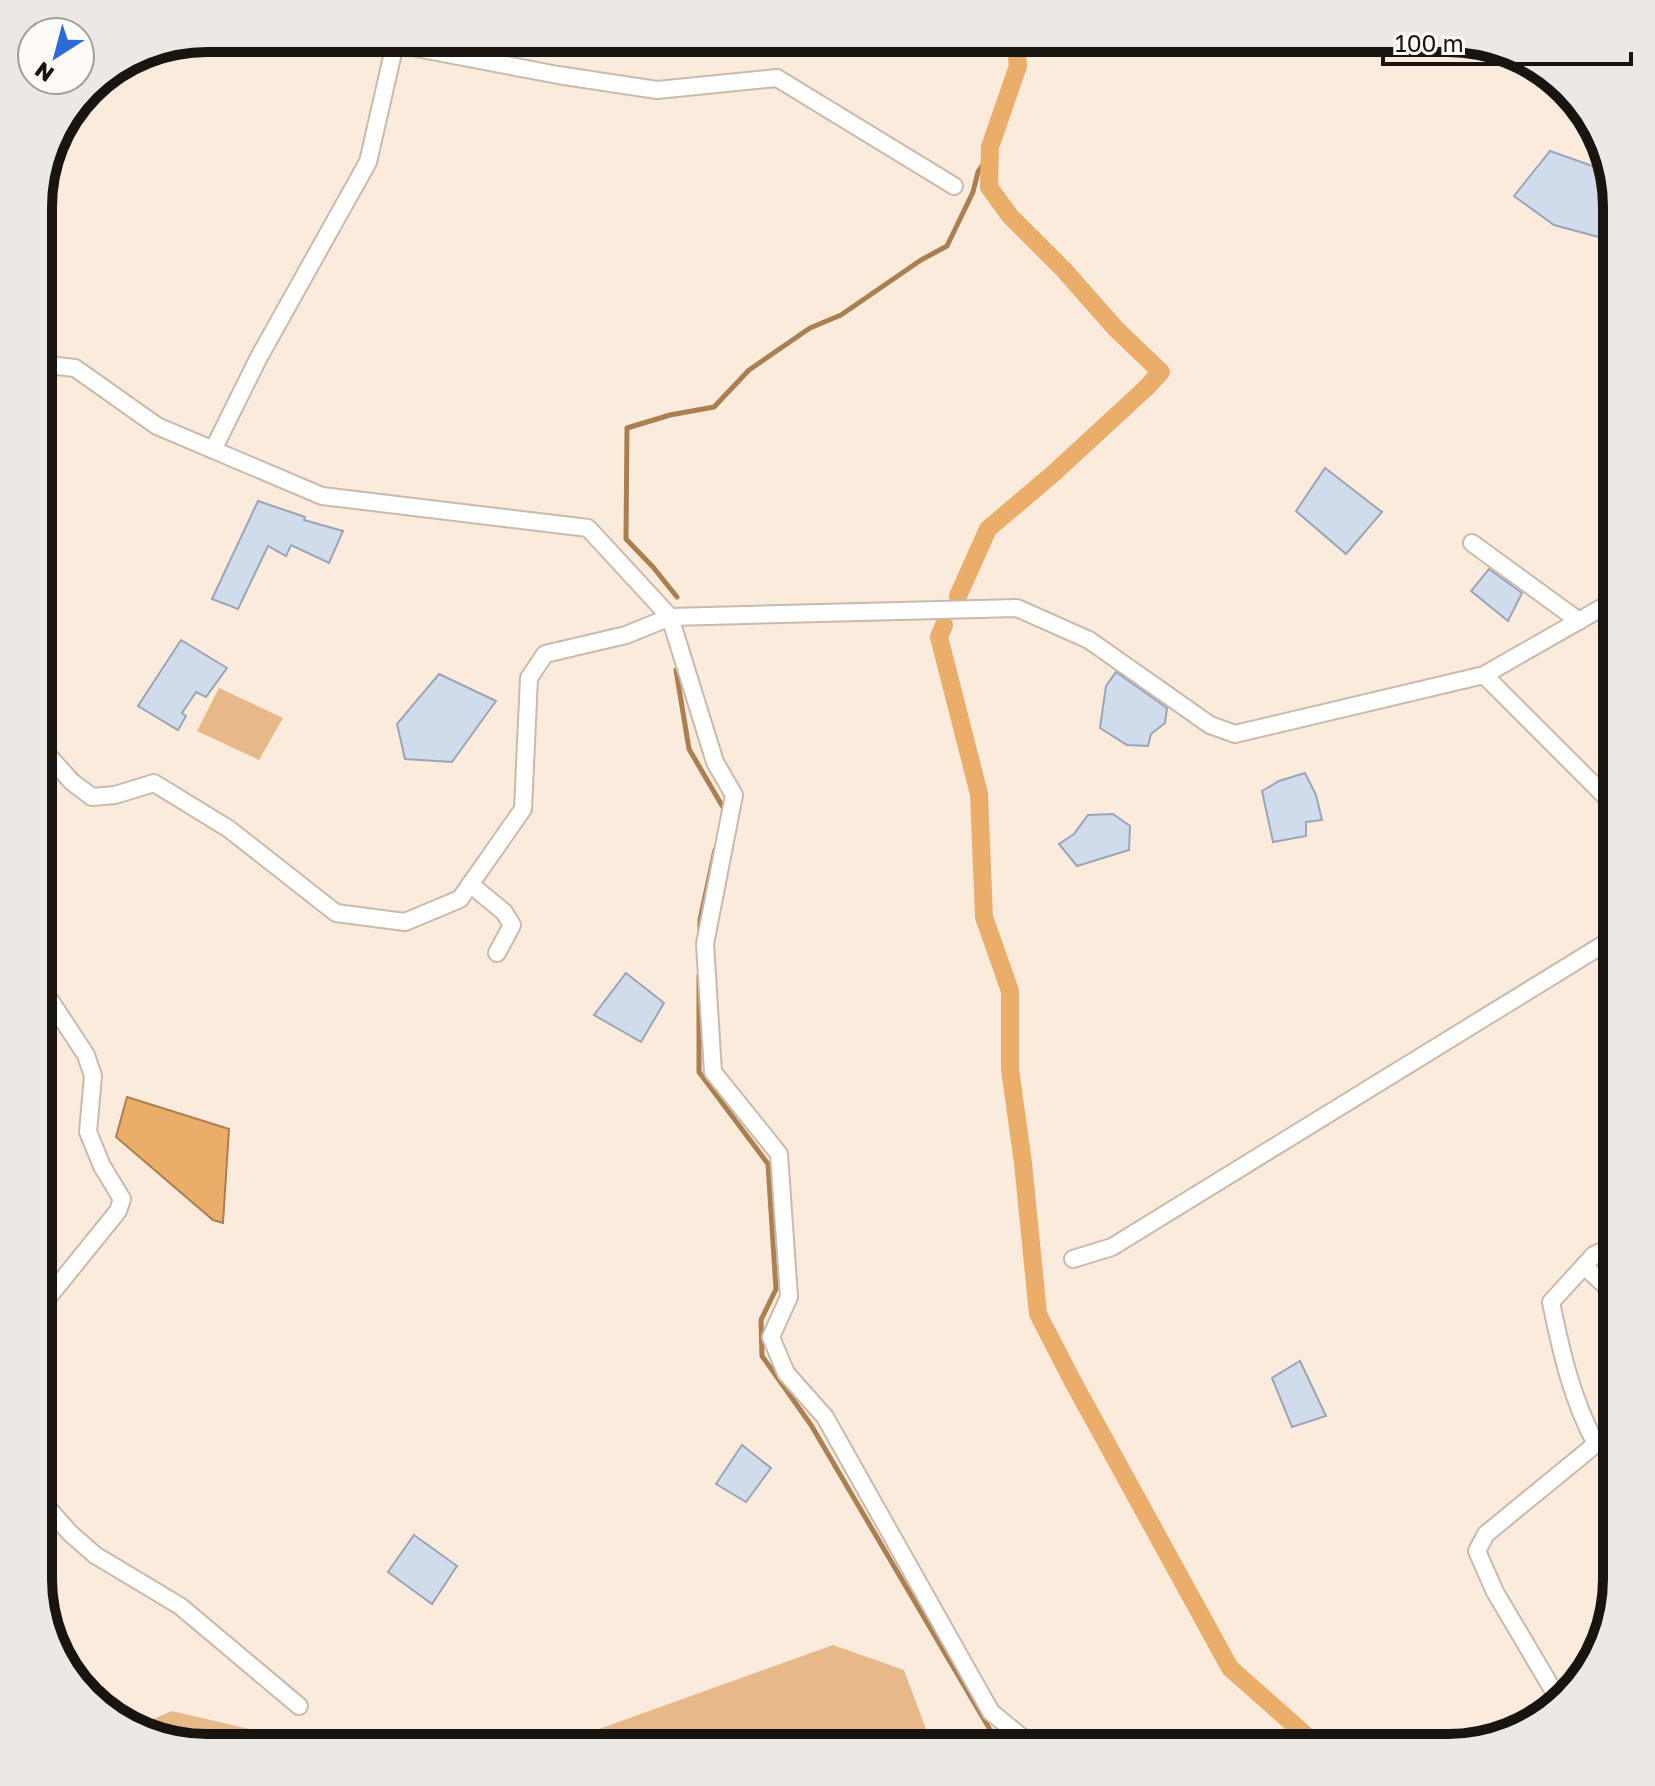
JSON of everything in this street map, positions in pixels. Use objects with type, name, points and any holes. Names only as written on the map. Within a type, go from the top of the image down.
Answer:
[{"type":"street","points":[[213,450],[259,357],[368,162],[389,52]]},
{"type":"street","points":[[445,52],[558,75],[657,90],[777,78],[954,186]]},
{"type":"street","points":[[52,366],[75,368],[157,426],[322,496],[588,528],[670,617],[715,762],[734,795],[705,944],[713,1072],[779,1154],[789,1297],[771,1337],[786,1373],[825,1417],[991,1712],[1018,1734]]},
{"type":"street","points":[[1472,543],[1579,621]]},
{"type":"street","points":[[52,760],[72,782],[92,797],[115,795],[154,783],[229,829],[336,913],[405,922],[460,899],[523,809],[529,678],[545,654],[626,635],[670,617],[1017,608],[1089,640],[1210,725],[1235,734],[1484,675],[1603,607]]},
{"type":"street","points":[[1484,675],[1603,794]]},
{"type":"street","points":[[470,884],[504,912],[512,925],[497,953]]},
{"type":"street","points":[[1073,1259],[1112,1247],[1603,945]]},
{"type":"street","points":[[52,1003],[86,1055],[93,1076],[88,1132],[102,1166],[122,1199],[118,1211],[52,1293]]},
{"type":"street","points":[[1554,1692],[1495,1592],[1477,1551],[1486,1534],[1596,1444],[1584,1423],[1562,1356],[1551,1302],[1594,1255],[1603,1251]]},
{"type":"street","points":[[1584,1266],[1603,1283]]},
{"type":"street","points":[[52,1513],[95,1555],[180,1606],[299,1706]]},
{"type":"shaded area","points":[[219,688],[283,718],[259,760],[197,731]]},
{"type":"shaded area","points":[[127,1097],[229,1129],[223,1223],[213,1220],[116,1137]]},
{"type":"shaded area","points":[[833,1645],[904,1670],[928,1734],[585,1734]]},
{"type":"shaded area","points":[[172,1711],[271,1734],[197,1734],[147,1722]]},
{"type":"building","points":[[1550,151],[1598,168],[1603,197],[1603,238],[1554,225],[1514,196]]},
{"type":"building","points":[[1325,468],[1382,512],[1346,554],[1296,511]]},
{"type":"building","points":[[258,501],[305,517],[304,520],[343,531],[329,563],[291,545],[286,556],[268,546],[238,609],[212,599]]},
{"type":"building","points":[[1489,569],[1522,593],[1508,621],[1471,591]]},
{"type":"building","points":[[181,640],[227,668],[206,697],[196,692],[182,713],[186,716],[178,730],[138,706]]},
{"type":"building","points":[[1116,672],[1167,708],[1165,723],[1151,734],[1148,746],[1127,745],[1100,728],[1106,686]]},
{"type":"building","points":[[439,674],[496,701],[452,762],[405,759],[397,724]]},
{"type":"building","points":[[1305,773],[1316,795],[1322,820],[1306,822],[1306,836],[1273,842],[1262,791],[1279,781]]},
{"type":"building","points":[[1113,814],[1130,826],[1129,850],[1077,866],[1059,844],[1074,834],[1088,815]]},
{"type":"building","points":[[626,973],[664,1003],[641,1042],[594,1015]]},
{"type":"building","points":[[1300,1361],[1326,1416],[1292,1427],[1272,1378]]},
{"type":"building","points":[[742,1445],[771,1468],[746,1502],[716,1484]]},
{"type":"building","points":[[414,1535],[457,1566],[432,1604],[388,1572]]},
{"type":"waterway","points":[[958,596],[988,529],[1054,473],[1161,372],[1116,329],[1064,270],[1010,216],[989,187],[990,147],[1018,66],[1016,52]]},
{"type":"waterway","points":[[677,597],[626,539],[627,428],[670,415],[714,407],[749,370],[810,328],[841,315],[921,260],[947,246],[973,192],[978,172],[990,154]]},
{"type":"waterway","points":[[944,625],[939,637],[979,794],[984,917],[1010,991],[1010,1069],[1038,1314],[1230,1668],[1304,1734]]},
{"type":"waterway","points":[[676,670],[689,749],[724,809],[723,813]]},
{"type":"waterway","points":[[700,934],[700,920],[715,850]]},
{"type":"waterway","points":[[699,976],[699,1072],[768,1164],[776,1289],[761,1320],[762,1356],[811,1425],[993,1734]]}]
